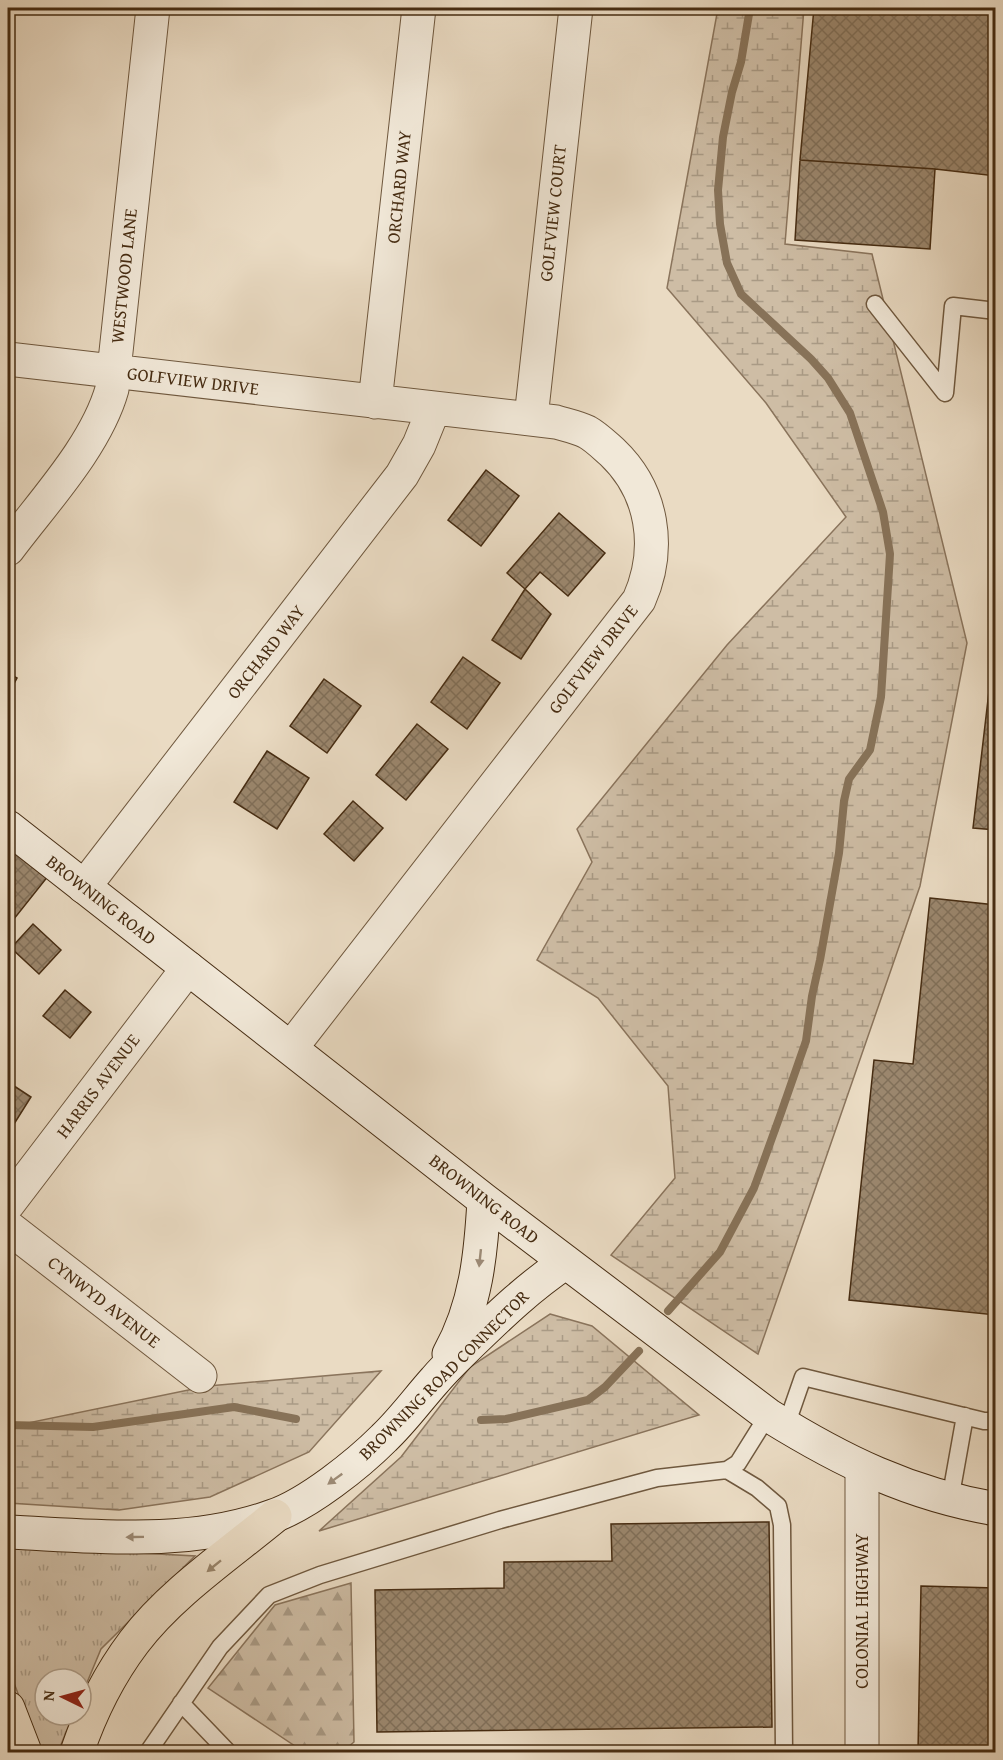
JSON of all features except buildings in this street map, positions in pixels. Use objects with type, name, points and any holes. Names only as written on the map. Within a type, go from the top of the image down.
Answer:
[{"type":"highway","points":[[77,1752],[99,1700],[134,1641],[172,1600],[275,1516]]},
{"type":"highway","points":[[8,1708],[25,1752]]},
{"type":"street","name":"WESTWOOD LANE","points":[[8,549],[86,445],[107,406],[114,372],[153,8]]},
{"type":"street","name":"ORCHARD WAY","points":[[375,402],[419,8]]},
{"type":"street","name":"GOLFVIEW COURT","points":[[531,418],[576,8]]},
{"type":"street","name":"GOLFVIEW DRIVE","points":[[8,359],[556,422],[587,433],[603,444],[629,470],[647,504],[652,545],[646,584],[639,600],[291,1048]]},
{"type":"street","name":"ORCHARD WAY","points":[[84,887],[402,475],[419,445],[434,408]]},
{"type":"street","name":"BROWNING ROAD","points":[[8,827],[484,1200],[777,1421],[862,1469],[950,1500],[996,1509]]},
{"type":"street","name":"HARRIS AVENUE","points":[[8,1204],[188,968]]},
{"type":"street","points":[[436,1379],[461,1329],[472,1298],[480,1254],[484,1200]]},
{"type":"street","name":"CYNWYD AVENUE","points":[[8,1227],[200,1376]]},
{"type":"street","name":"BROWNING ROAD CONNECTOR","points":[[8,1532],[132,1538],[222,1529],[275,1516],[304,1500],[361,1459],[384,1439],[436,1379],[513,1302],[566,1262]]},
{"type":"street","name":"COLONIAL HIGHWAY","points":[[862,1469],[862,1752]]},
{"type":"lane","points":[[875,304],[945,393],[953,306],[996,311]]},
{"type":"lane","points":[[148,1752],[220,1647],[269,1595],[320,1575],[500,1520],[657,1478],[727,1470],[738,1463],[777,1421],[803,1377],[965,1416],[996,1421]]},
{"type":"lane","points":[[950,1500],[965,1416]]},
{"type":"lane","points":[[727,1470],[757,1488],[778,1506],[782,1525],[784,1752]]},
{"type":"lane","points":[[181,1703],[228,1752]]},
{"type":"green space","points":[[718,8],[804,8],[785,244],[872,254],[967,643],[920,886],[758,1354],[611,1255],[675,1178],[668,1086],[598,998],[537,960],[592,862],[577,829],[727,645],[846,517],[766,403],[667,288]]},
{"type":"green space","points":[[550,1314],[592,1326],[699,1415],[319,1531],[401,1457],[470,1367]]},
{"type":"green space","points":[[381,1371],[309,1452],[210,1497],[119,1510],[8,1503],[8,1427],[208,1386]]},
{"type":"green space","points":[[8,1546],[195,1556],[101,1649],[93,1668],[33,1667],[33,1727],[68,1727],[58,1752],[40,1752],[8,1667]]},
{"type":"green space","points":[[351,1583],[354,1742],[342,1752],[304,1752],[208,1688],[275,1605]]},
{"type":"waterway","points":[[668,1311],[720,1252],[754,1188],[806,1041],[812,996],[839,853],[844,801],[849,779],[870,750],[881,697],[890,554],[883,512],[850,413],[828,378],[811,359],[741,294],[727,263],[720,224],[718,190],[723,137],[741,62],[750,8]]},
{"type":"waterway","points":[[481,1420],[506,1419],[588,1400],[605,1387],[639,1351]]},
{"type":"waterway","points":[[8,1425],[93,1427],[234,1407],[296,1419]]}]
